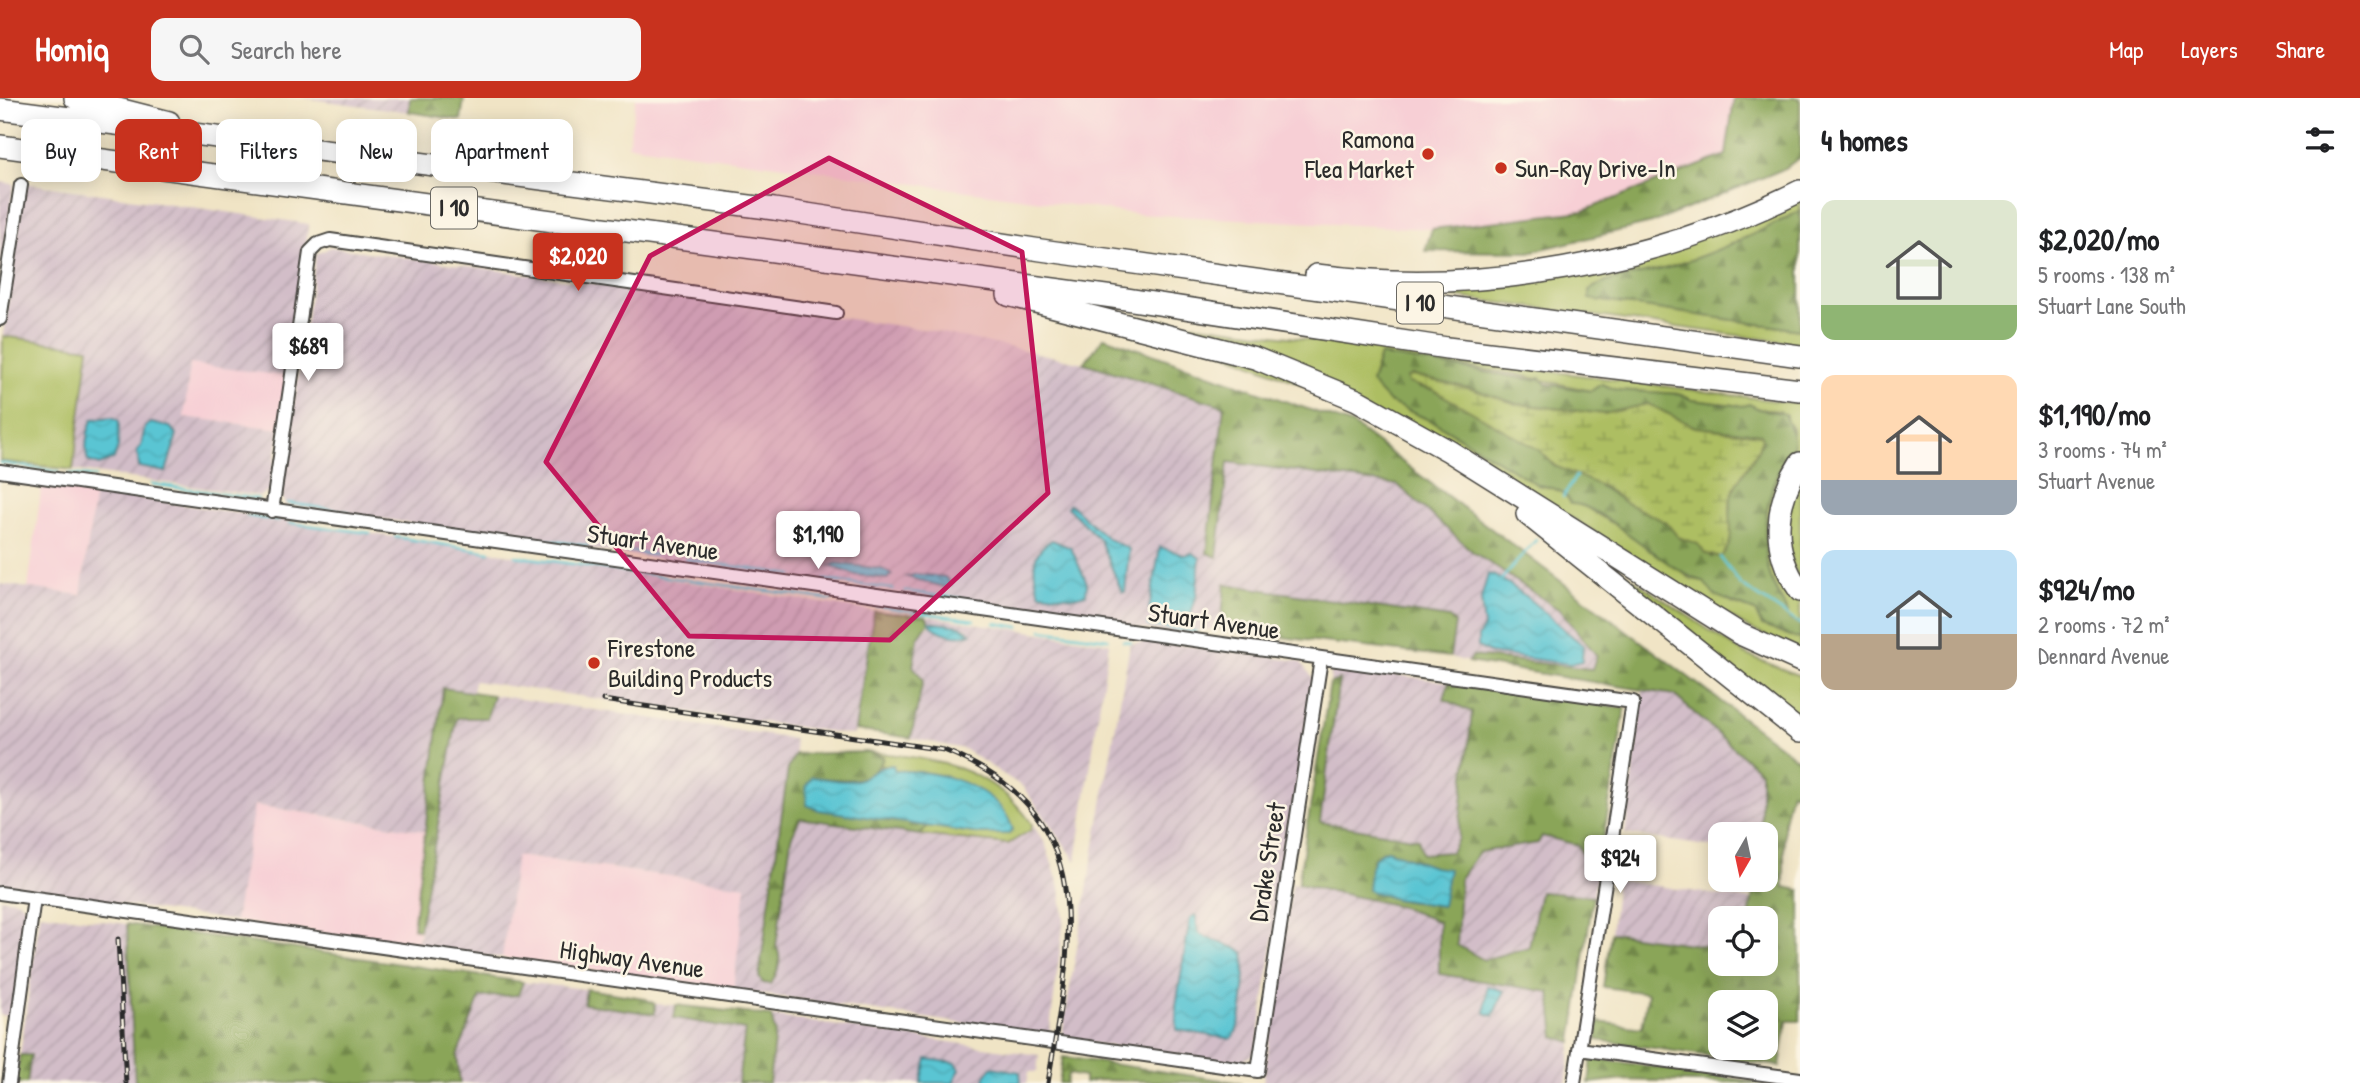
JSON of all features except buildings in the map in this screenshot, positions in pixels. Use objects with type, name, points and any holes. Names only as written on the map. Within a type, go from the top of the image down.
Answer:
[{"type":"highway","points":[[75,98],[157,117],[210,138]]},
{"type":"highway","name":"I 10","points":[[0,109],[774,209],[1041,250],[1800,356]]},
{"type":"highway","name":"I 10","points":[[0,146],[947,275],[1447,348],[1800,390]]},
{"type":"highway","points":[[0,158],[112,162]]},
{"type":"highway","points":[[1041,250],[1156,254],[1333,277],[1418,281],[1488,278],[1596,263],[1649,249],[1724,225],[1800,191]]},
{"type":"highway","points":[[947,275],[988,290],[1255,358],[1357,400],[1449,451],[1740,634],[1800,661]]},
{"type":"highway","points":[[1449,451],[1800,732]]},
{"type":"highway","points":[[1800,463],[1783,494],[1778,521],[1782,555],[1800,591]]},
{"type":"street","points":[[0,320],[21,185]]},
{"type":"street","points":[[272,511],[310,252],[318,244],[330,240],[836,313]]},
{"type":"street","name":"Stuart Avenue","points":[[0,471],[1633,702],[1579,1049]]},
{"type":"street","name":"Drake Street","points":[[1258,1071],[1321,659]]},
{"type":"street","name":"Highway Avenue","points":[[0,893],[1258,1071]]},
{"type":"street","points":[[9,1083],[34,898]]},
{"type":"street","points":[[1574,1083],[1579,1049],[1800,1079]]},
{"type":"highlighted area","points":[[829,158],[1022,252],[1048,493],[890,640],[689,636],[546,462],[650,256]]},
{"type":"shaded area","points":[[303,98],[410,98],[409,112]]},
{"type":"shaded area","points":[[636,98],[1734,98],[1726,155],[1583,211],[1432,229],[1136,214],[628,145]]},
{"type":"shaded area","points":[[0,182],[14,184],[0,276]]},
{"type":"shaded area","points":[[25,183],[309,224],[287,376],[190,364],[184,417],[280,429],[270,490],[260,496],[73,470],[89,349],[3,336]],"holes":[[[145,427],[177,434],[166,472],[139,466]]]},
{"type":"shaded area","points":[[331,247],[929,330],[1084,363],[1224,406],[1207,553],[1217,556],[1228,462],[1398,485],[1473,552],[1561,611],[1597,656],[1592,669],[1473,656],[1468,662],[1450,657],[1455,623],[1225,585],[1221,630],[1199,629],[1193,636],[285,505],[281,492],[316,254]],"holes":[[[1488,574],[1497,576],[1525,595],[1584,655],[1582,661],[1570,664],[1532,657],[1478,637],[1484,627],[1480,605]]]},
{"type":"shaded area","points":[[190,363],[287,376],[280,429],[184,417]]},
{"type":"shaded area","points":[[42,483],[95,491],[81,595],[28,588]]},
{"type":"shaded area","points":[[95,491],[874,611],[854,735],[474,681],[472,693],[443,689],[425,831],[254,805],[235,921],[0,887],[0,584],[81,595]]},
{"type":"shaded area","points":[[926,616],[1109,643],[1076,861],[1023,787],[964,749],[911,738],[923,680],[913,667],[918,638],[929,625],[942,632],[969,635],[967,628],[929,622]]},
{"type":"shaded area","points":[[1152,641],[1300,661],[1313,678],[1257,1046],[1252,1055],[1241,1061],[1228,1062],[1061,1039],[1130,644]]},
{"type":"shaded area","points":[[1337,667],[1449,682],[1444,699],[1472,712],[1458,839],[1451,852],[1422,854],[1320,822],[1339,681],[1330,683],[1331,671]]},
{"type":"shaded area","points":[[1643,690],[1674,695],[1761,772],[1761,822],[1708,822],[1708,846],[1625,834]]},
{"type":"shaded area","points":[[493,695],[794,739],[795,754],[788,769],[759,976],[763,983],[780,954],[776,946],[791,838],[800,817],[920,835],[1031,830],[1032,824],[1045,843],[1060,887],[1064,919],[1049,1036],[733,990],[746,886],[516,856],[502,958],[417,947],[457,717],[487,718]]},
{"type":"shaded area","points":[[253,805],[425,831],[413,928],[419,930],[417,947],[235,921]]},
{"type":"shaded area","points":[[1542,836],[1578,845],[1589,871],[1598,870],[1593,896],[1540,892],[1529,947],[1484,960],[1457,945],[1460,878],[1479,852],[1538,843]]},
{"type":"shaded area","points":[[515,856],[747,886],[733,990],[502,958]]},
{"type":"shaded area","points":[[1617,880],[1752,900],[1751,906],[1708,906],[1708,946],[1611,933]]},
{"type":"shaded area","points":[[1292,883],[1399,906],[1439,922],[1439,974],[1550,992],[1555,1037],[1572,1042],[1566,1083],[1263,1083]]},
{"type":"shaded area","points":[[0,898],[17,900],[28,914],[14,1017],[0,1015]]},
{"type":"shaded area","points":[[40,913],[127,924],[135,1083],[27,1083],[31,1055],[20,1055]]},
{"type":"shaded area","points":[[523,982],[586,989],[584,1004],[654,1014],[655,1004],[676,1005],[674,1018],[746,1030],[738,1083],[460,1083],[457,1056],[480,996],[518,995]]},
{"type":"shaded area","points":[[771,1016],[1039,1055],[1037,1072],[1029,1072],[1027,1083],[769,1083],[775,1032]]},
{"type":"green space","points":[[410,98],[464,98],[461,119],[409,112]]},
{"type":"green space","points":[[1734,98],[1800,98],[1800,158],[1781,170],[1652,223],[1529,252],[1425,251],[1432,229],[1583,211],[1726,155]]},
{"type":"green space","points":[[1800,199],[1800,211],[1768,227],[1671,267],[1598,285],[1589,290],[1589,299],[1800,330],[1800,344],[1428,293],[1524,284]]},
{"type":"green space","points":[[1800,211],[1800,330],[1589,299],[1589,290],[1598,285],[1688,261],[1737,242]]},
{"type":"green space","points":[[1137,317],[1800,404],[1800,453],[1777,496],[1800,600],[1800,624],[1789,619],[1771,576],[1765,547],[1766,516],[1773,487],[1783,459],[1793,447],[1792,429],[1780,411],[1759,409],[1749,404],[1743,406],[1692,400],[1680,394],[1616,390],[1602,384],[1591,391],[1515,374],[1380,355],[1371,382],[1389,402],[1436,423],[1538,485],[1554,488],[1640,540],[1691,579],[1703,581],[1732,603],[1755,611],[1762,626],[1800,639],[1800,651],[1750,629],[1461,449]]},
{"type":"green space","points":[[3,336],[89,348],[73,470],[0,461]]},
{"type":"green space","points":[[1104,337],[1353,425],[1800,761],[1800,796],[1791,791],[1784,822],[1784,887],[1800,890],[1800,1021],[1787,1021],[1780,1066],[1738,1060],[1778,1060],[1778,990],[1708,990],[1708,1056],[1597,1040],[1598,1022],[1642,1028],[1648,993],[1603,987],[1611,933],[1708,946],[1708,976],[1778,976],[1778,906],[1751,906],[1753,892],[1778,892],[1778,822],[1761,822],[1761,772],[1674,695],[1468,662],[1473,656],[1592,669],[1597,656],[1561,611],[1473,552],[1398,485],[1228,462],[1217,557],[1207,553],[1224,406],[1084,363]]},
{"type":"green space","points":[[1380,355],[1534,380],[1540,378],[1546,384],[1591,391],[1602,384],[1616,390],[1680,394],[1692,400],[1743,406],[1749,404],[1759,409],[1786,414],[1793,447],[1785,456],[1772,488],[1766,517],[1765,547],[1775,589],[1789,619],[1800,624],[1800,639],[1762,626],[1755,611],[1714,595],[1703,581],[1672,566],[1599,514],[1584,506],[1571,504],[1558,490],[1538,485],[1436,423],[1389,402],[1371,383]],"holes":[[[1412,376],[1468,388],[1517,404],[1604,414],[1648,404],[1695,427],[1760,434],[1762,443],[1739,476],[1731,496],[1730,515],[1712,557],[1699,544],[1678,537],[1666,522],[1626,503],[1589,479],[1555,466],[1539,450],[1465,407],[1433,390],[1419,387]]]},
{"type":"green space","points":[[1412,376],[1468,388],[1517,404],[1604,414],[1648,404],[1695,427],[1762,435],[1758,450],[1732,494],[1731,536],[1726,551],[1720,557],[1706,554],[1698,544],[1678,537],[1666,522],[1626,503],[1604,487],[1555,466],[1539,450],[1433,390],[1408,383],[1407,378]]},
{"type":"green space","points":[[1800,470],[1800,581],[1787,551],[1790,489]]},
{"type":"green space","points":[[1576,541],[1745,654],[1800,676],[1800,728]]},
{"type":"green space","points":[[1225,584],[1449,618],[1455,623],[1450,657],[1221,630]]},
{"type":"green space","points":[[874,611],[926,616],[929,622],[918,638],[913,666],[923,680],[911,738],[855,730]]},
{"type":"green space","points":[[1339,680],[1320,822],[1418,839],[1422,854],[1451,852],[1458,839],[1472,712],[1444,699],[1449,682],[1625,708],[1598,870],[1589,871],[1578,845],[1542,836],[1538,843],[1479,852],[1460,878],[1457,945],[1484,960],[1529,947],[1540,892],[1593,896],[1572,1042],[1555,1037],[1550,992],[1439,974],[1439,922],[1399,906],[1298,884],[1330,683]],"holes":[[[1387,850],[1433,867],[1412,902],[1395,899],[1379,853]]]},
{"type":"green space","points":[[443,688],[493,695],[487,718],[457,718],[419,930],[413,928]]},
{"type":"green space","points":[[868,752],[938,762],[980,777],[1016,804],[1032,824],[1031,830],[1008,844],[920,835],[930,824],[980,834],[1009,834],[994,805],[977,790],[943,776],[894,771],[893,765],[880,766],[883,757]]},
{"type":"green space","points":[[868,752],[883,757],[871,773],[843,780],[812,777],[887,821],[930,824],[920,835],[800,818],[791,838],[776,946],[779,965],[771,984],[763,983],[759,977],[788,769],[795,754]]},
{"type":"green space","points":[[127,924],[523,982],[518,995],[480,997],[457,1056],[460,1083],[135,1083]]},
{"type":"green space","points":[[586,989],[644,998],[655,1004],[655,1014],[584,1004]]},
{"type":"green space","points":[[676,1005],[771,1016],[775,1032],[769,1083],[738,1083],[745,1030],[674,1018]]},
{"type":"green space","points":[[20,1055],[31,1055],[27,1083],[15,1083]]},
{"type":"green space","points":[[1063,1057],[1242,1083],[1098,1080],[1084,1083],[1084,1077],[1068,1074],[1066,1083],[1059,1083]]},
{"type":"green space","points":[[1592,1058],[1764,1083],[1615,1080],[1589,1083]]},
{"type":"water","points":[[113,417],[119,421],[118,447],[114,459],[99,465],[88,461],[87,440],[93,419]]},
{"type":"water","points":[[151,423],[170,427],[177,434],[166,472],[139,467],[137,450],[141,446],[145,427]]},
{"type":"water","points":[[1070,504],[1108,539],[1129,549],[1125,592],[1122,592],[1100,540],[1067,507]]},
{"type":"water","points":[[1052,540],[1071,548],[1087,583],[1086,594],[1074,597],[1040,593],[1034,570],[1036,557]]},
{"type":"water","points":[[1160,547],[1184,555],[1193,553],[1200,558],[1196,597],[1190,617],[1156,614],[1149,609]]},
{"type":"water","points":[[836,563],[882,569],[892,575],[887,579],[855,575],[830,566]]},
{"type":"water","points":[[916,574],[945,577],[951,585],[944,587],[907,577]]},
{"type":"water","points":[[1488,574],[1521,593],[1583,645],[1582,661],[1570,664],[1489,653],[1478,647],[1478,637],[1484,627],[1481,599]]},
{"type":"water","points":[[929,622],[960,626],[971,633],[948,634]]},
{"type":"water","points":[[893,765],[895,771],[946,777],[980,791],[1006,814],[1013,830],[1009,834],[980,834],[819,810],[807,805],[806,786],[812,777],[852,781]]},
{"type":"water","points":[[1387,850],[1433,867],[1449,869],[1442,906],[1395,899],[1368,890],[1374,861],[1381,852]]},
{"type":"water","points":[[1195,915],[1200,934],[1244,953],[1241,1012],[1239,1024],[1231,1039],[1177,1030],[1176,1006],[1190,918]]},
{"type":"water","points":[[1487,986],[1504,991],[1493,1016],[1485,1013]]},
{"type":"water","points":[[927,1059],[956,1063],[960,1069],[953,1083],[921,1083]]},
{"type":"water","points":[[992,1067],[1020,1072],[1021,1083],[984,1083],[985,1076]]},
{"type":"waterway","points":[[0,463],[58,472]]},
{"type":"waterway","points":[[69,474],[95,477]]},
{"type":"waterway","points":[[1563,497],[1576,476]]},
{"type":"waterway","points":[[151,484],[258,499]]},
{"type":"waterway","points":[[288,503],[349,512]]},
{"type":"waterway","points":[[247,516],[278,521]]},
{"type":"waterway","points":[[290,523],[370,533]]},
{"type":"waterway","points":[[499,533],[587,546]]},
{"type":"waterway","points":[[395,537],[490,552]]},
{"type":"waterway","points":[[1501,580],[1536,540]]},
{"type":"waterway","points":[[619,550],[654,555]]},
{"type":"waterway","points":[[516,556],[832,600]]},
{"type":"waterway","points":[[1720,557],[1741,585],[1800,624]]},
{"type":"waterway","points":[[685,559],[793,575]]},
{"type":"waterway","points":[[824,580],[893,589]]},
{"type":"waterway","points":[[905,591],[970,600]]},
{"type":"waterway","points":[[862,604],[974,620]]},
{"type":"waterway","points":[[1171,629],[1172,616]]},
{"type":"waterway","points":[[995,623],[1019,627]]},
{"type":"waterway","points":[[1148,625],[1196,632]]},
{"type":"waterway","points":[[1042,630],[1108,639]]},
{"type":"waterway","points":[[1123,641],[1131,642]]},
{"type":"railway","points":[[603,700],[944,750],[996,777],[1032,810],[1054,847],[1065,889],[1067,934],[1064,982],[1048,1083]]},
{"type":"railway","points":[[118,939],[126,1083]]},
{"type":"place","name":"Ramona Flea Market","points":[[1428,154]]},
{"type":"place","name":"Sun-Ray Drive-In","points":[[1501,168]]},
{"type":"place","name":"Firestone Building Products","points":[[594,663]]}]
